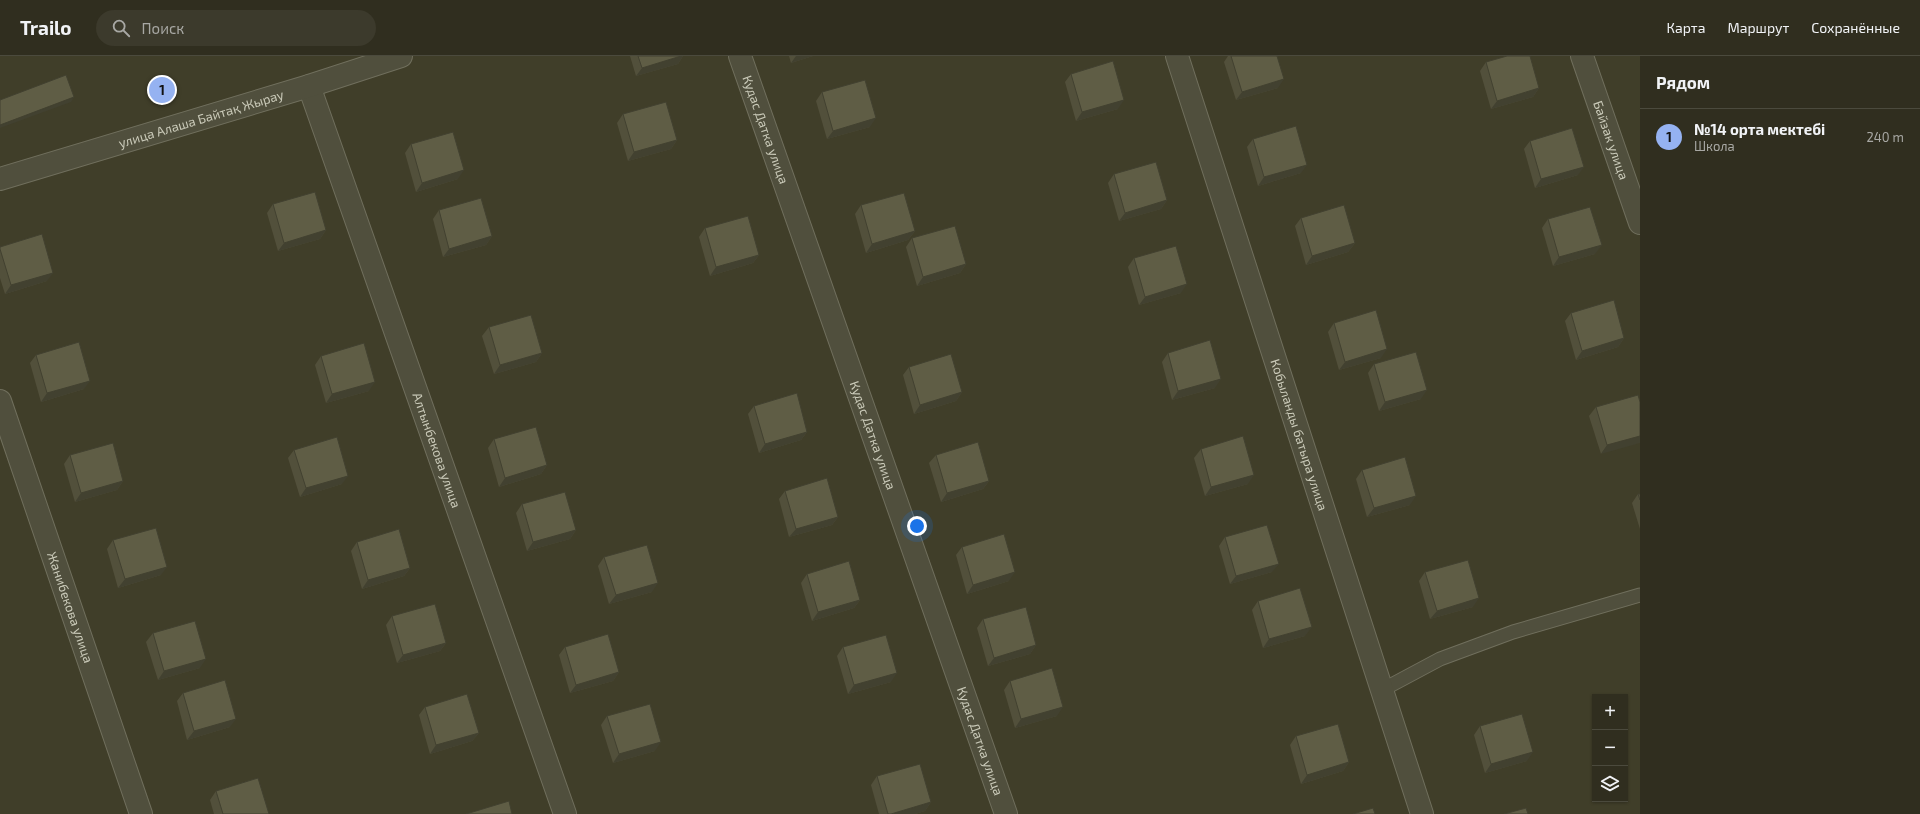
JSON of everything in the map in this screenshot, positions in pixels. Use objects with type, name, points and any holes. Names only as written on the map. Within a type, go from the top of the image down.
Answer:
[{"type":"street","name":"улица Алаша Байтақ Жырау","points":[[0,179],[309,86],[401,56]]},
{"type":"street","name":"Кудас Датка улица","points":[[740,56],[1006,814]]},
{"type":"street","name":"Кобыланды батыра улица","points":[[1177,56],[1422,814]]},
{"type":"street","name":"Байзак улица","points":[[1582,56],[1640,223]]},
{"type":"street","name":"Алтынбекова улица","points":[[309,86],[565,814]]},
{"type":"street","name":"Жанибекова улица","points":[[0,401],[141,814]]},
{"type":"lane","points":[[1382,690],[1440,659],[1513,632],[1640,594]]},
{"type":"building","points":[[638,56],[681,56],[642,68]]},
{"type":"building","points":[[1231,56],[1277,56],[1284,79],[1242,92]]},
{"type":"building","points":[[1507,56],[1530,56],[1539,88],[1497,101],[1486,62]]},
{"type":"building","points":[[1113,61],[1124,100],[1082,112],[1071,74]]},
{"type":"building","points":[[66,75],[74,97],[0,125],[0,100]]},
{"type":"building","points":[[865,80],[876,118],[833,131],[822,92]]},
{"type":"building","points":[[666,102],[677,140],[634,152],[623,114]]},
{"type":"building","points":[[1296,126],[1307,165],[1264,177],[1253,139]]},
{"type":"building","points":[[1572,128],[1584,167],[1541,179],[1530,141]]},
{"type":"building","points":[[453,132],[464,170],[422,183],[411,144]]},
{"type":"building","points":[[1156,162],[1167,200],[1125,213],[1114,174]]},
{"type":"building","points":[[315,192],[326,230],[284,243],[273,204]]},
{"type":"building","points":[[904,193],[915,231],[872,244],[861,205]]},
{"type":"building","points":[[481,198],[492,236],[449,249],[439,210]]},
{"type":"building","points":[[1344,205],[1355,243],[1312,256],[1301,218]]},
{"type":"building","points":[[1590,207],[1602,245],[1559,257],[1548,219]]},
{"type":"building","points":[[748,216],[759,255],[716,267],[705,228]]},
{"type":"building","points":[[955,226],[966,264],[923,277],[912,238]]},
{"type":"building","points":[[42,234],[53,273],[11,285],[0,247]]},
{"type":"building","points":[[1176,246],[1187,284],[1145,297],[1134,258]]},
{"type":"building","points":[[1614,300],[1624,338],[1582,351],[1571,313]]},
{"type":"building","points":[[1376,310],[1387,349],[1345,362],[1334,323]]},
{"type":"building","points":[[531,315],[542,353],[500,365],[489,327]]},
{"type":"building","points":[[1210,340],[1221,379],[1178,391],[1168,353]]},
{"type":"building","points":[[79,342],[90,381],[47,393],[36,355]]},
{"type":"building","points":[[364,343],[375,382],[332,394],[321,356]]},
{"type":"building","points":[[1416,352],[1427,390],[1385,402],[1374,364]]},
{"type":"building","points":[[951,354],[962,392],[920,405],[909,367]]},
{"type":"building","points":[[797,393],[807,432],[765,444],[754,406]]},
{"type":"building","points":[[1638,395],[1640,402],[1640,436],[1607,445],[1596,407]]},
{"type":"building","points":[[536,427],[547,465],[505,478],[494,439]]},
{"type":"building","points":[[1243,436],[1254,475],[1211,487],[1201,449]]},
{"type":"building","points":[[337,437],[348,476],[306,488],[294,450]]},
{"type":"building","points":[[978,442],[989,481],[947,493],[936,455]]},
{"type":"building","points":[[113,443],[123,481],[81,493],[70,455]]},
{"type":"building","points":[[1405,457],[1416,496],[1374,508],[1362,470]]},
{"type":"building","points":[[827,478],[838,517],[796,529],[785,491]]},
{"type":"building","points":[[565,492],[576,530],[533,542],[522,504]]},
{"type":"building","points":[[1267,525],[1279,564],[1236,576],[1225,537]]},
{"type":"building","points":[[156,528],[167,567],[125,579],[113,540]]},
{"type":"building","points":[[399,529],[410,568],[368,580],[357,542]]},
{"type":"building","points":[[1004,534],[1015,572],[973,585],[962,547]]},
{"type":"building","points":[[647,545],[658,583],[616,595],[604,557]]},
{"type":"building","points":[[1468,560],[1479,598],[1437,611],[1425,572]]},
{"type":"building","points":[[849,561],[860,600],[818,612],[807,574]]},
{"type":"building","points":[[1300,588],[1312,627],[1269,639],[1258,601]]},
{"type":"building","points":[[435,604],[446,643],[403,655],[392,616]]},
{"type":"building","points":[[1026,607],[1036,645],[994,658],[983,619]]},
{"type":"building","points":[[195,621],[206,659],[164,671],[153,633]]},
{"type":"building","points":[[608,634],[619,672],[576,685],[565,647]]},
{"type":"building","points":[[886,635],[897,673],[854,685],[843,647]]},
{"type":"building","points":[[1052,668],[1063,707],[1021,719],[1010,681]]},
{"type":"building","points":[[225,680],[236,719],[194,731],[183,693]]},
{"type":"building","points":[[467,694],[479,733],[436,745],[425,707]]},
{"type":"building","points":[[650,704],[661,742],[619,754],[607,716]]},
{"type":"building","points":[[1522,714],[1533,752],[1491,764],[1480,726]]},
{"type":"building","points":[[1338,724],[1349,762],[1307,775],[1296,736]]},
{"type":"building","points":[[920,764],[931,802],[888,814],[877,776]]},
{"type":"building","points":[[258,778],[269,814],[223,814],[216,791]]},
{"type":"building","points":[[509,801],[512,814],[466,814]]},
{"type":"building","points":[[1373,808],[1375,814],[1353,814]]},
{"type":"building","points":[[1526,808],[1528,814],[1504,814]]},
{"type":"place","name":"№14 орта мектебі","points":[[162,90]]}]
